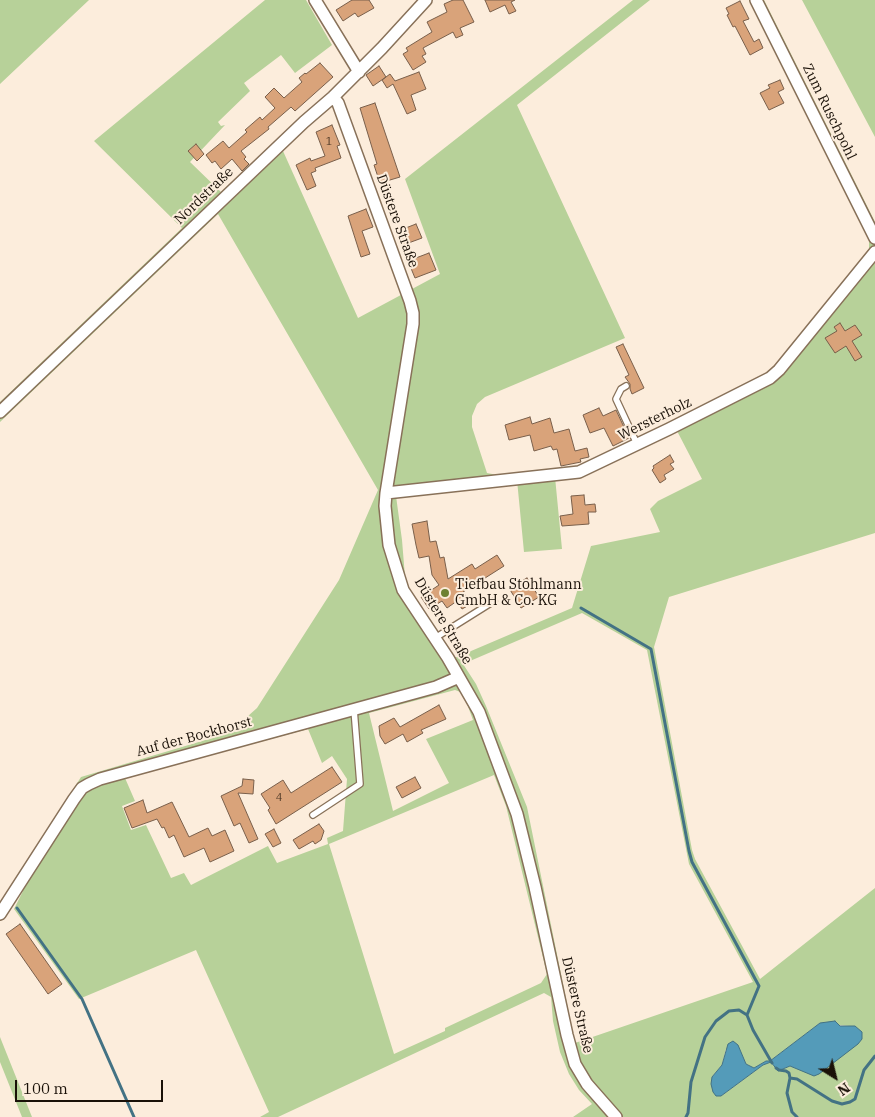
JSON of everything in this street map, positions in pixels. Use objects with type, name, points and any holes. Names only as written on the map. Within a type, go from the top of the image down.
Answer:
[{"type":"street","points":[[315,0],[359,72]]},
{"type":"street","name":"Nordstraße","points":[[0,412],[304,122],[359,72],[426,0]]},
{"type":"street","name":"Zum Ruschpohl","points":[[756,0],[875,238]]},
{"type":"street","name":"Düstere Straße","points":[[333,97],[341,111],[413,313],[413,324],[386,493],[385,506],[389,545],[403,590],[435,638],[479,712],[517,814],[575,1064],[586,1084],[616,1117]]},
{"type":"street","name":"Wersterholz","points":[[386,493],[579,472],[637,444],[770,378],[779,370],[875,252]]},
{"type":"street","name":"Auf der Bockhorst","points":[[0,914],[74,799],[82,788],[89,784],[100,779],[436,687],[459,677]]},
{"type":"lane","points":[[626,386],[621,389],[616,399],[637,444]]},
{"type":"lane","points":[[435,638],[494,601]]},
{"type":"lane","points":[[313,815],[360,784],[354,710]]},
{"type":"green space","points":[[0,0],[89,0],[0,84]]},
{"type":"green space","points":[[265,0],[306,0],[332,45],[295,73],[281,55],[244,83],[250,91],[218,122],[221,126],[225,125],[190,162],[221,192],[211,202],[218,213],[283,151],[358,318],[440,274],[405,179],[633,0],[650,0],[517,105],[625,338],[485,397],[477,404],[472,416],[472,427],[487,473],[518,479],[555,477],[562,549],[524,552],[517,480],[396,496],[406,589],[450,658],[457,657],[572,608],[591,546],[660,532],[650,509],[658,501],[702,479],[676,429],[775,368],[869,249],[869,240],[749,0],[764,0],[875,222],[875,533],[669,597],[654,647],[692,850],[695,859],[760,979],[875,888],[875,1117],[573,1117],[592,1104],[579,1090],[569,1074],[560,1052],[553,1021],[551,997],[544,993],[278,1117],[260,1117],[269,1112],[196,950],[79,999],[14,909],[23,891],[14,881],[81,777],[229,733],[257,708],[339,580],[378,490],[218,214],[0,422],[0,402],[182,228],[94,141]],"holes":[[[582,613],[647,650],[689,864],[753,982],[575,1043],[527,807],[486,706],[476,684],[463,664]],[[455,690],[463,693],[473,720],[426,739],[449,783],[393,811],[369,713]],[[308,729],[322,763],[332,756],[347,779],[343,831],[327,838],[328,844],[277,863],[268,846],[191,885],[184,873],[171,878],[146,825],[131,830],[122,806],[135,801],[125,778]],[[494,775],[506,806],[547,974],[541,983],[394,1054],[329,844]],[[820,1023],[849,1026],[798,1069],[790,1066],[778,1071],[771,1062],[763,1065],[721,1096],[712,1077],[722,1065],[726,1049],[738,1048],[746,1064],[754,1068],[766,1061],[770,1061]]]},
{"type":"green space","points":[[802,0],[875,0],[875,137]]},
{"type":"green space","points":[[0,1037],[32,1117],[22,1117],[0,1062]]},
{"type":"water","points":[[835,1021],[840,1026],[855,1026],[862,1032],[862,1039],[819,1074],[814,1076],[790,1066],[778,1071],[771,1062],[763,1065],[721,1096],[716,1096],[713,1092],[712,1077],[722,1065],[728,1044],[733,1041],[738,1045],[746,1064],[754,1068],[766,1061],[770,1061],[820,1023]]},
{"type":"building","points":[[352,0],[369,0],[374,8],[358,17],[355,13],[343,21],[336,10]]},
{"type":"building","points":[[453,0],[463,0],[474,22],[460,28],[463,35],[456,38],[453,32],[423,48],[426,54],[422,56],[426,62],[413,70],[403,54],[408,51],[406,48],[432,32],[427,22],[447,12],[444,4]]},
{"type":"building","points":[[485,0],[515,0],[511,2],[516,11],[509,14],[505,5],[490,12]]},
{"type":"building","points":[[740,1],[749,19],[743,21],[754,42],[759,39],[763,48],[750,55],[727,15],[729,14],[726,8]]},
{"type":"building","points":[[320,63],[333,77],[295,111],[291,107],[268,127],[269,129],[241,151],[246,157],[244,159],[249,164],[242,171],[232,159],[221,169],[215,161],[212,163],[206,155],[223,141],[229,148],[247,132],[245,130],[260,117],[262,120],[275,108],[265,97],[274,88],[284,98],[302,82],[299,78]]},
{"type":"building","points":[[379,66],[386,77],[373,86],[366,75]]},
{"type":"building","points":[[419,72],[426,89],[411,95],[416,110],[407,114],[393,84],[387,88],[382,80],[390,74],[395,81]]},
{"type":"building","points":[[780,80],[784,89],[778,92],[784,103],[769,110],[760,93],[770,88],[768,85]]},
{"type":"building","points":[[375,103],[400,177],[380,183],[374,165],[377,164],[360,108]]},
{"type":"building","points":[[332,125],[340,145],[337,146],[341,158],[315,168],[316,171],[311,173],[316,186],[307,190],[296,165],[310,158],[311,161],[325,156],[316,132]]},
{"type":"building","points":[[196,144],[204,154],[197,161],[188,151]]},
{"type":"building","points":[[366,209],[373,227],[362,231],[370,254],[361,257],[348,216]]},
{"type":"building","points":[[416,224],[422,238],[403,245],[398,231]]},
{"type":"building","points":[[429,253],[436,270],[415,278],[408,261]]},
{"type":"building","points":[[840,323],[845,331],[855,325],[862,335],[852,341],[862,357],[855,361],[846,346],[835,353],[825,338],[837,331],[834,327]]},
{"type":"building","points":[[623,344],[644,388],[632,394],[630,384],[625,377],[629,375],[616,347]]},
{"type":"building","points":[[599,408],[603,416],[616,410],[629,438],[613,446],[604,428],[590,433],[583,415]]},
{"type":"building","points":[[530,417],[532,424],[550,418],[554,433],[569,429],[575,451],[587,448],[589,457],[580,459],[581,462],[561,466],[557,449],[553,450],[551,446],[534,451],[530,435],[509,440],[505,425]]},
{"type":"building","points":[[670,455],[674,462],[670,464],[674,469],[664,475],[666,479],[660,483],[652,470],[653,466]]},
{"type":"building","points":[[584,495],[585,505],[595,504],[596,512],[588,512],[589,524],[562,526],[560,516],[573,514],[571,496]]},
{"type":"building","points":[[427,521],[430,542],[436,541],[440,558],[444,557],[448,579],[472,564],[475,569],[497,555],[504,566],[463,592],[471,604],[462,609],[457,601],[447,608],[442,601],[429,609],[421,597],[439,585],[432,575],[429,556],[419,558],[412,524]]},
{"type":"building","points":[[527,578],[539,597],[521,608],[509,588]]},
{"type":"building","points":[[439,705],[446,719],[421,730],[423,733],[407,742],[403,734],[385,744],[380,736],[379,726],[394,718],[400,727]]},
{"type":"building","points":[[332,767],[342,782],[276,824],[268,810],[270,808],[261,794],[283,780],[291,793]]},
{"type":"building","points":[[415,777],[421,788],[402,798],[396,787]]},
{"type":"building","points":[[243,779],[254,780],[253,794],[238,793],[258,839],[249,843],[240,823],[234,826],[221,796],[242,786]]},
{"type":"building","points":[[143,800],[147,813],[172,802],[189,837],[208,828],[212,836],[225,830],[234,851],[210,862],[204,848],[184,857],[174,835],[169,838],[164,827],[162,828],[157,819],[132,828],[124,808]]},
{"type":"building","points":[[319,824],[324,831],[321,840],[315,844],[313,841],[299,849],[293,840]]},
{"type":"building","points":[[274,829],[281,843],[273,847],[265,834]]},
{"type":"building","points":[[20,924],[62,984],[48,994],[6,934]]},
{"type":"waterway","points":[[581,608],[651,649],[692,862],[759,986],[747,1015]]},
{"type":"waterway","points":[[17,908],[82,999],[134,1117]]},
{"type":"waterway","points":[[686,1117],[691,1082],[705,1037],[716,1021],[729,1011],[739,1010],[747,1015],[753,1030],[772,1063]]},
{"type":"waterway","points":[[776,1068],[786,1071],[789,1073],[790,1078],[797,1079],[832,1101],[842,1104],[855,1099],[864,1070],[875,1056]]},
{"type":"waterway","points":[[790,1078],[787,1093],[792,1112],[797,1117]]},
{"type":"place","name":"Tiefbau Stohlmann GmbH & Co. KG","points":[[445,593]]}]
